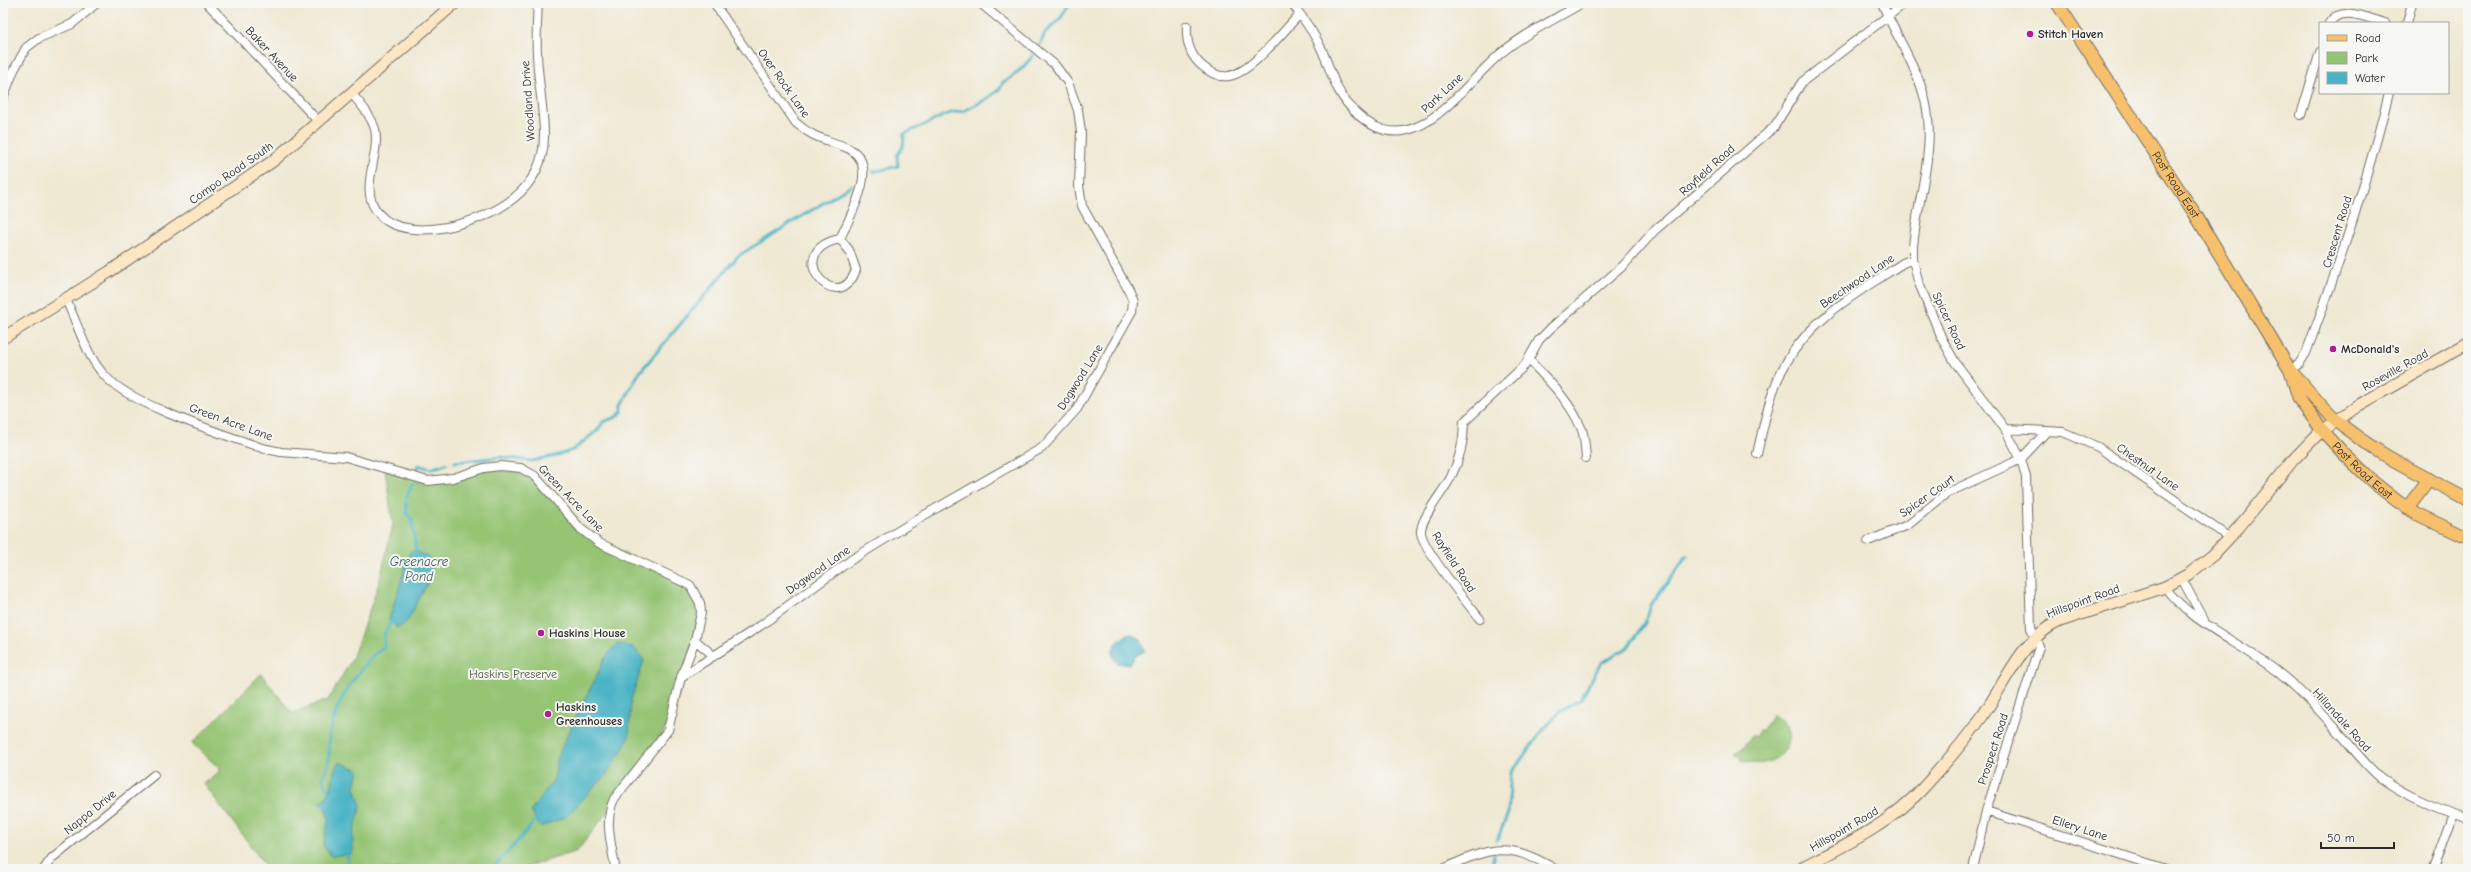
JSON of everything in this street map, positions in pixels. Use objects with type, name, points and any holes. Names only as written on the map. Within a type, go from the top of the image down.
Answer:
[{"type":"main road","name":"Post Road East","points":[[2057,3],[2195,214],[2290,370],[2336,420],[2375,448],[2468,500]]},
{"type":"main road","name":"Post Road East","points":[[2290,370],[2299,398],[2322,430],[2372,482],[2407,508],[2468,538]]},
{"type":"main road","points":[[2407,508],[2429,479]]},
{"type":"street","points":[[3,98],[14,70],[26,48],[39,38],[72,24],[97,3]]},
{"type":"street","name":"Baker Avenue","points":[[207,3],[319,122]]},
{"type":"street","name":"Compo Road South","points":[[3,338],[66,300],[255,174],[352,94],[454,3]]},
{"type":"street","name":"Woodland Drive","points":[[352,94],[370,117],[375,129],[376,140],[370,191],[371,201],[379,215],[386,221],[400,226],[428,230],[469,222],[490,214],[520,194],[534,176],[542,155],[544,135],[537,55],[538,3]]},
{"type":"street","name":"Over Rock Lane","points":[[714,3],[796,123],[814,137],[852,150],[862,163],[864,169],[863,184],[840,239]]},
{"type":"street","name":"Dogwood Lane","points":[[681,677],[714,656],[851,560],[921,517],[1042,448],[1077,409],[1132,311],[1133,301],[1129,291],[1082,206],[1079,186],[1081,132],[1078,110],[1068,83],[1055,65],[980,3]]},
{"type":"street","name":"Park Lane","points":[[1292,3],[1318,41],[1333,80],[1346,102],[1369,123],[1378,128],[1392,132],[1417,128],[1432,120],[1507,49],[1530,32],[1582,3]]},
{"type":"street","name":"Spicer Road","points":[[1882,3],[1922,89],[1928,115],[1928,147],[1916,218],[1913,259],[1922,294],[1942,339],[1955,362],[2005,429],[2021,459],[2026,477],[2031,628],[2035,638]]},
{"type":"street","name":"Rayfield Road","points":[[1480,619],[1433,555],[1422,533],[1423,522],[1451,477],[1461,453],[1464,422],[1528,359],[1539,340],[1552,327],[1624,265],[1654,231],[1774,127],[1802,82],[1905,3]]},
{"type":"street","points":[[2407,22],[2412,3]]},
{"type":"street","points":[[2330,22],[2335,15],[2343,13],[2381,22]]},
{"type":"street","points":[[1187,26],[1186,36],[1189,45],[1199,62],[1209,72],[1221,76],[1230,76],[1243,70],[1258,58],[1300,14]]},
{"type":"street","points":[[2300,115],[2319,55]]},
{"type":"street","name":"Crescent Road","points":[[2290,370],[2299,364],[2306,352],[2338,269],[2374,151],[2389,94]]},
{"type":"street","points":[[840,239],[849,250],[856,270],[848,283],[831,288],[820,282],[816,276],[813,265],[815,253],[823,245],[840,239]]},
{"type":"street","name":"Beechwood Lane","points":[[1757,454],[1778,382],[1785,364],[1796,348],[1826,315],[1839,304],[1913,259]]},
{"type":"street","name":"Green Acre Lane","points":[[66,300],[91,355],[112,383],[147,403],[216,432],[262,448],[281,452],[346,457],[385,470],[428,481],[441,481],[484,468],[500,466],[528,471],[591,538],[609,549],[690,585],[700,603],[701,613],[695,640],[681,677],[668,730],[614,799],[609,810],[608,825],[614,866]]},
{"type":"street","name":"Roseville Road","points":[[2336,420],[2468,343]]},
{"type":"street","points":[[1528,359],[1554,386],[1575,415],[1583,431],[1586,458]]},
{"type":"street","name":"Hillspoint Road","points":[[1799,869],[1880,824],[1914,797],[1979,720],[2020,656],[2035,638],[2048,627],[2060,621],[2165,587],[2182,579],[2204,563],[2230,538],[2293,460],[2322,430],[2336,420]]},
{"type":"street","name":"Chestnut Lane","points":[[2005,429],[2063,432],[2098,447],[2230,538]]},
{"type":"street","points":[[2021,459],[2047,431]]},
{"type":"street","name":"Spicer Court","points":[[1868,541],[1908,524],[1947,493],[2021,459]]},
{"type":"street","name":"Hillandale Road","points":[[2182,579],[2206,623]]},
{"type":"street","name":"Hillandale Road","points":[[2165,587],[2175,600],[2280,673],[2315,705],[2365,763],[2381,778],[2414,798],[2468,819]]},
{"type":"street","name":"Prospect Road","points":[[1973,869],[1986,811],[2038,647],[2035,638]]},
{"type":"street","points":[[695,640],[714,656]]},
{"type":"street","name":"Nappa Drive","points":[[44,869],[52,858],[154,775]]},
{"type":"street","name":"Ellery Lane","points":[[1986,811],[2166,869]]},
{"type":"street","points":[[2433,869],[2453,814]]},
{"type":"street","points":[[1444,869],[1477,854],[1498,849],[1514,851],[1537,858],[1555,869]]},
{"type":"green space","name":"Haskins Preserve","points":[[484,468],[528,471],[591,538],[690,585],[701,613],[672,719],[609,810],[577,851],[520,869],[268,869],[204,784],[221,770],[192,743],[261,674],[292,713],[328,700],[352,659],[379,583],[393,524],[385,470],[441,481]]},
{"type":"green space","points":[[1773,715],[1784,723],[1789,732],[1789,742],[1785,751],[1777,758],[1766,762],[1754,763],[1740,760],[1741,757],[1735,754],[1739,749],[1741,750],[1753,735],[1756,737],[1760,730],[1763,730]]},
{"type":"water","name":"Greenacre Pond","points":[[415,550],[432,560],[430,577],[407,621],[396,628],[395,625],[389,620],[410,552]]},
{"type":"water","points":[[1132,634],[1141,639],[1145,651],[1137,655],[1129,665],[1118,663],[1112,655],[1113,650],[1118,641],[1127,635]]},
{"type":"water","points":[[617,644],[633,647],[644,660],[631,700],[629,737],[606,775],[566,817],[540,827],[531,811],[554,779],[558,755],[606,656]]},
{"type":"water","points":[[339,762],[359,770],[355,787],[361,806],[353,835],[353,851],[351,854],[331,856],[323,845],[329,818],[326,810],[320,803],[329,794],[334,772]]},
{"type":"waterway","points":[[1039,47],[1045,33],[1060,19],[1070,3]]},
{"type":"waterway","points":[[873,172],[898,166],[897,155],[903,147],[904,134],[950,113],[964,111],[985,100],[1000,89],[1003,82],[1019,71],[1033,55]]},
{"type":"waterway","points":[[455,462],[501,457],[532,461],[573,450],[598,430],[603,422],[616,417],[622,412],[622,405],[639,373],[738,256],[852,185]]},
{"type":"waterway","points":[[415,473],[418,465],[431,469],[446,464]]},
{"type":"waterway","points":[[406,498],[413,483]]},
{"type":"waterway","points":[[406,502],[407,515],[412,519],[416,553]]},
{"type":"waterway","points":[[1497,840],[1508,813],[1511,773],[1543,730],[1561,711],[1580,700],[1601,663],[1627,648],[1645,623],[1651,605],[1687,556]]},
{"type":"waterway","points":[[331,794],[323,781],[323,775],[328,765],[329,737],[337,709],[357,675],[384,646],[384,634],[393,618]]},
{"type":"waterway","points":[[491,869],[536,820]]},
{"type":"waterway","points":[[347,851],[348,869]]},
{"type":"waterway","points":[[1491,869],[1494,854]]},
{"type":"place","name":"Stitch Haven","points":[[2030,34]]},
{"type":"place","name":"McDonald's","points":[[2333,349]]},
{"type":"place","name":"Haskins House","points":[[541,633]]},
{"type":"place","name":"Haskins Greenhouses","points":[[548,714]]}]
